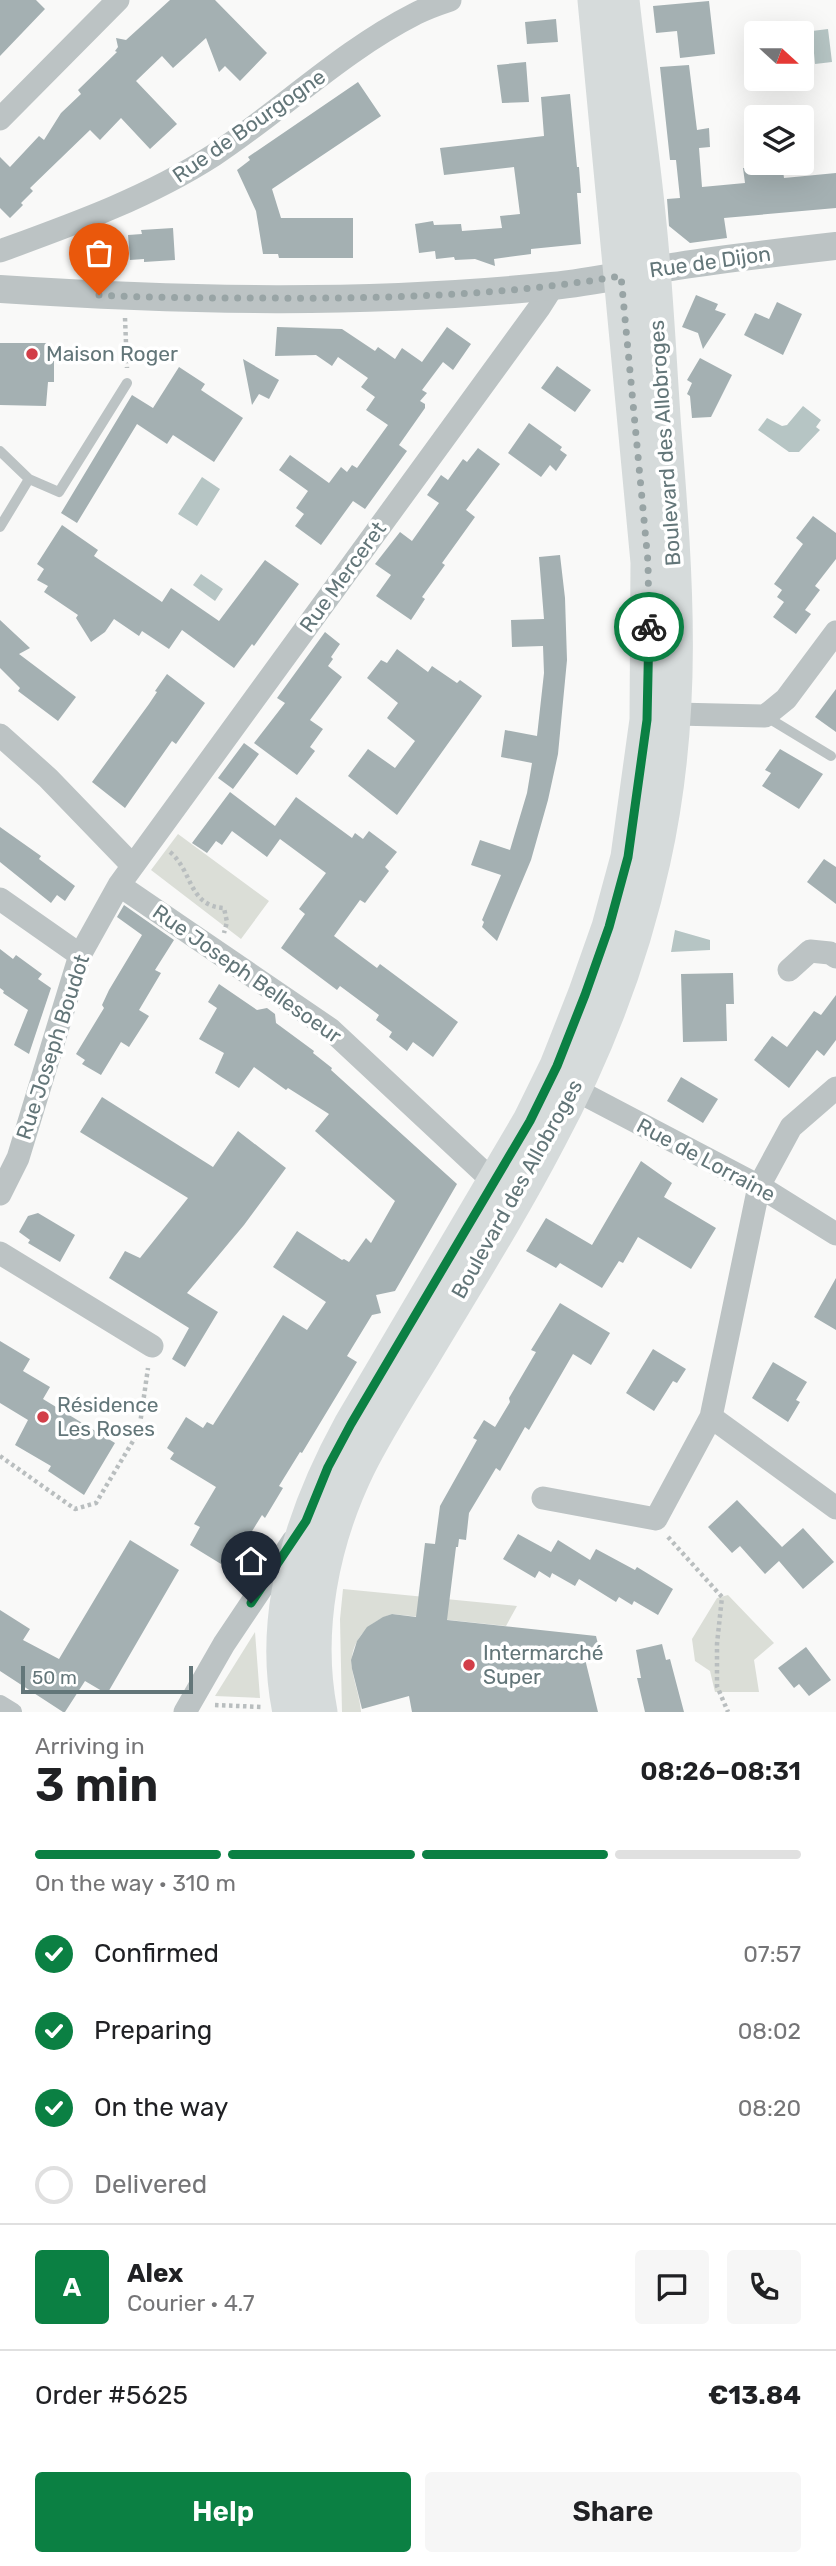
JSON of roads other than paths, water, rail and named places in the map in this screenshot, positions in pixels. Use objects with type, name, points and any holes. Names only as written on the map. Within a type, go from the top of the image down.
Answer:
[{"type":"main road","points":[[594,0],[637,273]]},
{"type":"main road","points":[[622,0],[641,148],[637,273]]},
{"type":"main road","name":"Boulevard des Allobroges","points":[[300,1711],[315,1664],[318,1603],[325,1558],[345,1496],[374,1437],[526,1181],[574,1089],[607,1012],[637,923],[653,863],[664,806],[675,714],[677,638],[674,560],[637,273]]},
{"type":"main road","name":"Boulevard des Allobroges","points":[[300,1711],[285,1677],[286,1618],[306,1521],[328,1467],[351,1424],[495,1183],[552,1077],[609,927],[628,857],[647,720],[648,562],[637,273]]},
{"type":"street","points":[[0,119],[118,0]]},
{"type":"street","name":"Rue de Bourgogne","points":[[0,251],[118,207],[171,181],[216,153],[352,52],[415,13],[450,0]]},
{"type":"street","name":"Rue de Dijon","points":[[0,289],[124,297],[342,299],[439,295],[553,286],[836,246]]},
{"type":"street","name":"Rue Merceret","points":[[132,865],[553,286]]},
{"type":"street","points":[[675,714],[765,716],[786,699],[836,632]]},
{"type":"street","points":[[0,735],[48,778],[132,865]]},
{"type":"street","name":"Rue Joseph Boudot","points":[[0,1194],[9,1154],[80,955],[132,865]]},
{"type":"street","name":"Rue Joseph Bellesoeur","points":[[119,885],[330,1029],[495,1183]]},
{"type":"street","points":[[0,899],[80,955]]},
{"type":"street","points":[[789,970],[810,951],[830,953],[836,957]]},
{"type":"street","points":[[543,1498],[656,1519],[712,1417],[759,1186],[791,1128],[836,1088]]},
{"type":"street","name":"Rue de Lorraine","points":[[574,1089],[759,1186],[836,1234]]},
{"type":"street","points":[[0,1253],[152,1346]]},
{"type":"street","points":[[712,1417],[836,1508]]},
{"type":"street","points":[[187,1708],[224,1644],[306,1521]]},
{"type":"street","points":[[224,1644],[241,1627],[255,1618],[270,1615],[286,1618]]},
{"type":"street","points":[[0,1704],[13,1712]]},
{"type":"lane","points":[[0,451],[29,479],[59,492],[127,383]]},
{"type":"lane","points":[[0,527],[29,479]]},
{"type":"lane","points":[[765,716],[831,756]]},
{"type":"place","name":"Maison Roger","points":[[32,354]]},
{"type":"place","name":"Résidence Les Roses","points":[[43,1417]]},
{"type":"place","name":"Intermarché Super","points":[[469,1665]]}]
